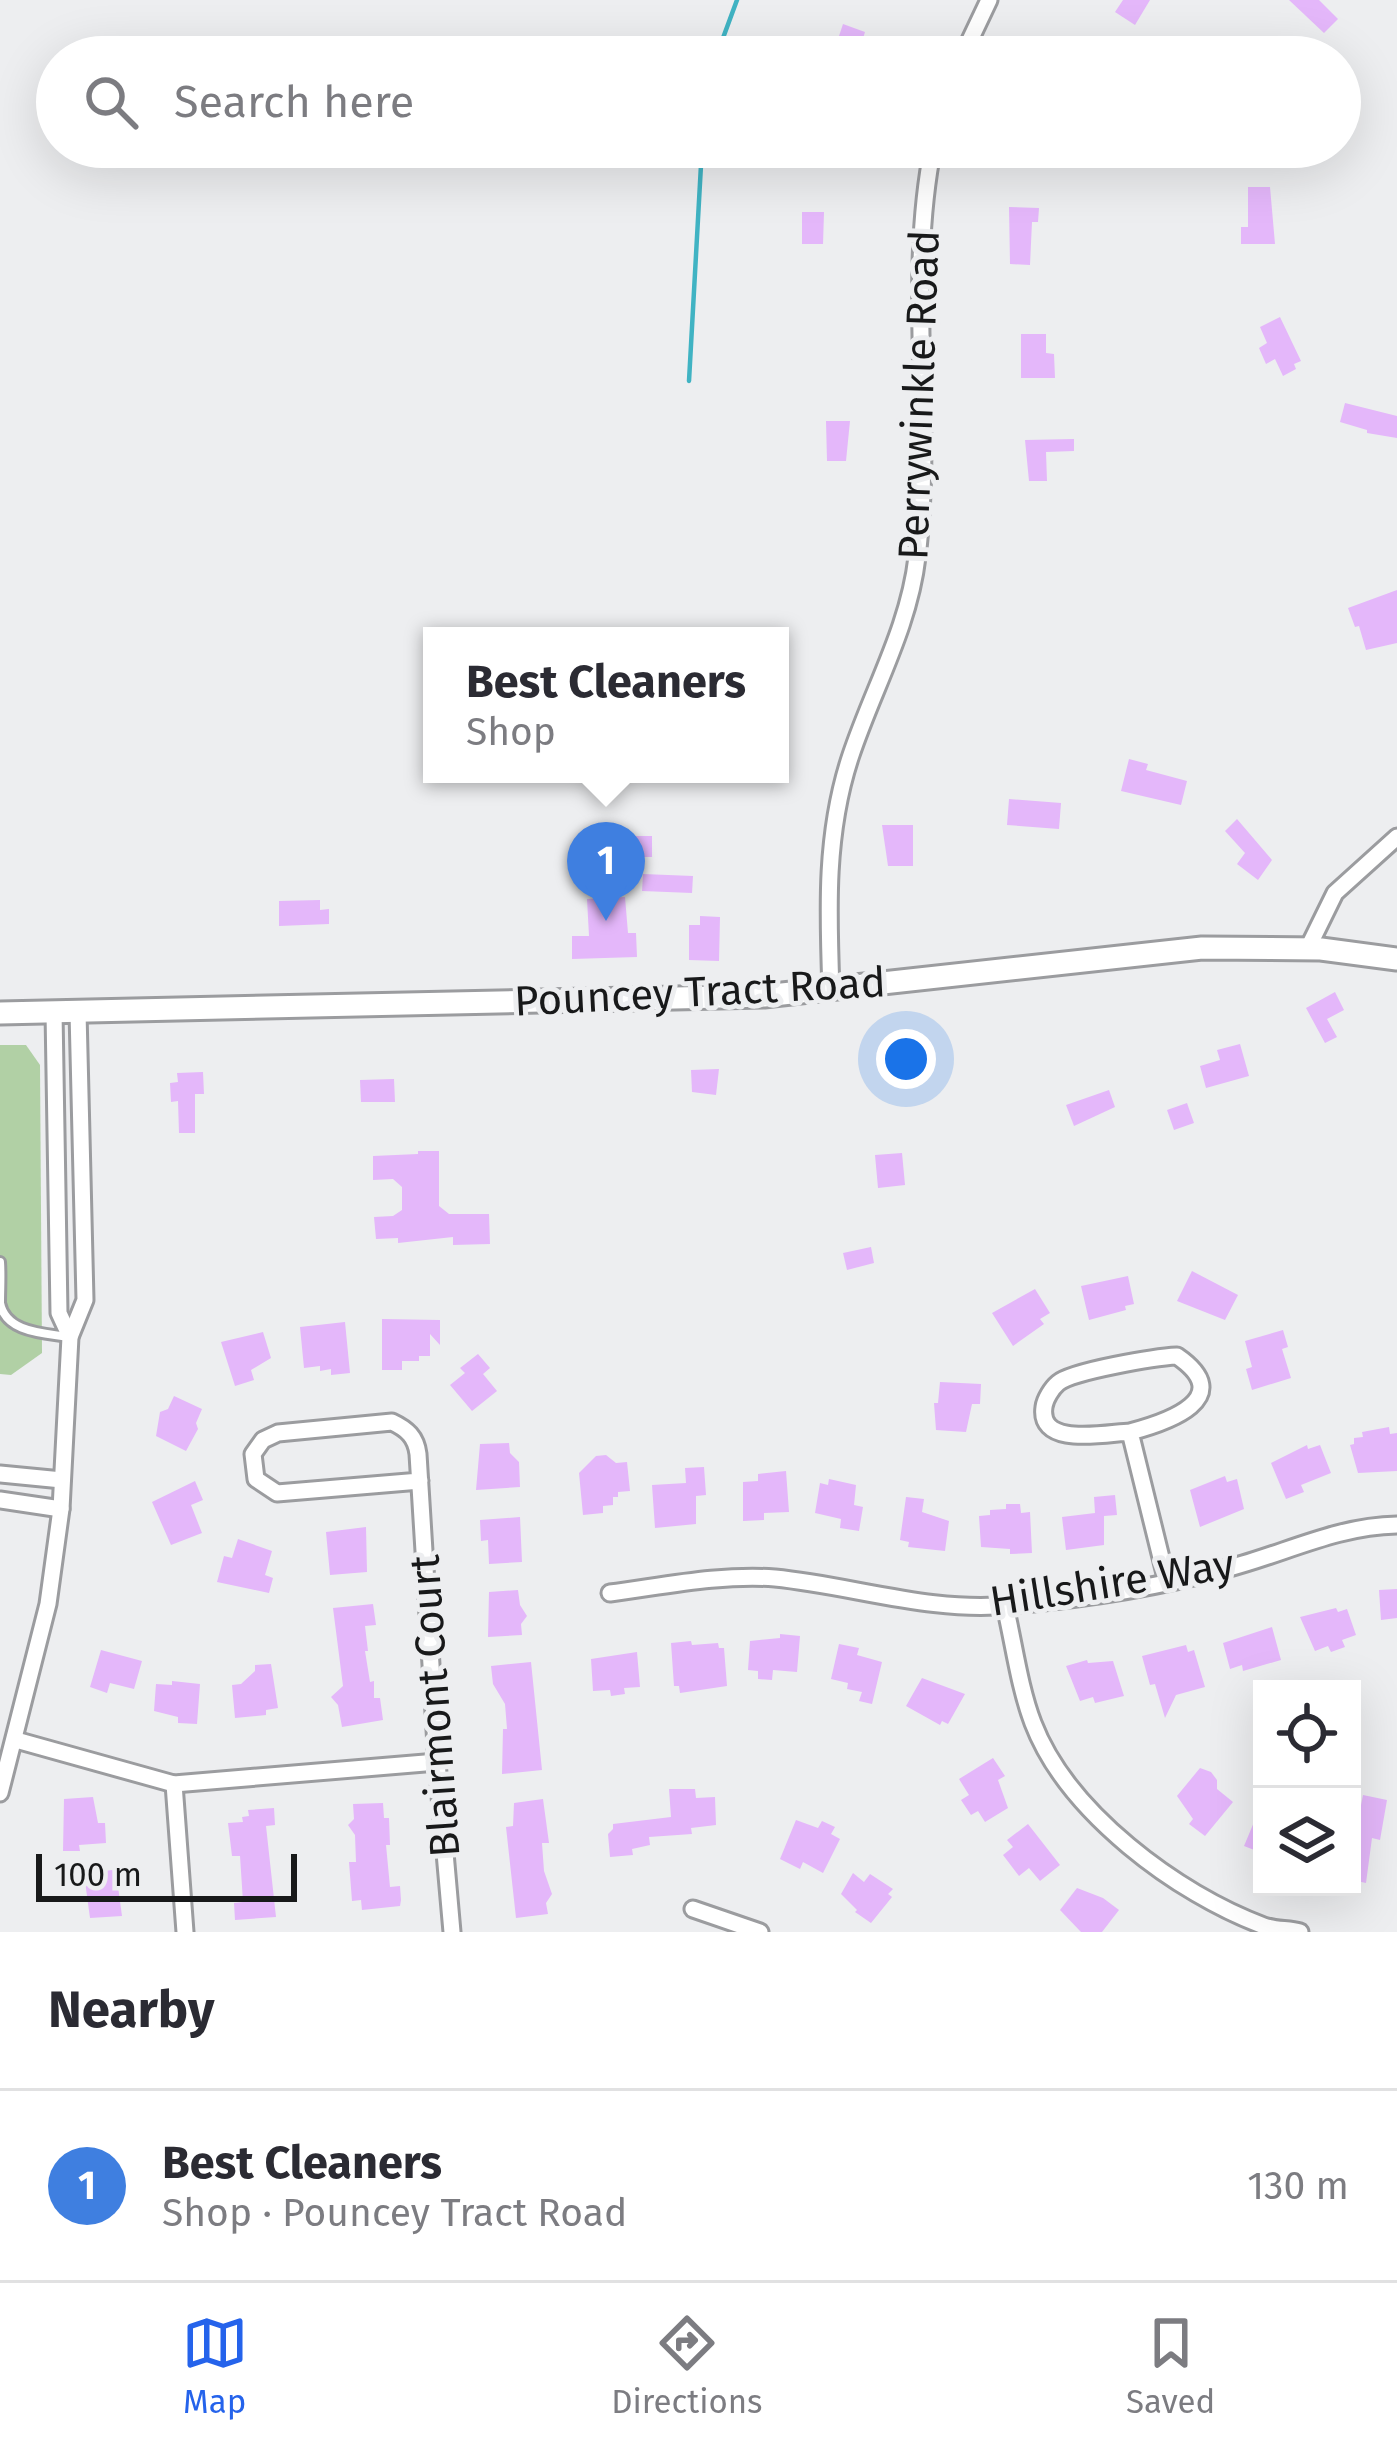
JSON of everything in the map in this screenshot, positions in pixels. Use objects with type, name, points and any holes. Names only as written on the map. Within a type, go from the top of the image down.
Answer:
[{"type":"main road","name":"Pouncey Tract Road","points":[[0,1013],[701,999],[831,990],[1202,948],[1308,948],[1397,959]]},
{"type":"street","points":[[972,36],[989,0]]},
{"type":"street","name":"Perrywinkle Road","points":[[831,990],[829,867],[839,797],[903,620],[916,562],[922,446],[921,256],[931,168]]},
{"type":"street","points":[[1308,948],[1335,893],[1397,837]]},
{"type":"street","points":[[54,1012],[59,1312],[70,1337]]},
{"type":"street","points":[[0,1793],[47,1604],[61,1509],[70,1337],[85,1300],[78,1012]]},
{"type":"street","points":[[1165,1356],[1177,1356],[1192,1366],[1200,1381],[1188,1412],[1130,1432],[1060,1434],[1049,1427],[1043,1413],[1045,1402],[1060,1380],[1086,1373],[1165,1356]]},
{"type":"street","name":"Blairmont Court","points":[[420,1480],[278,1493],[256,1479],[253,1454],[262,1440],[278,1433],[392,1422],[413,1437],[420,1480],[436,1762],[452,1932]]},
{"type":"street","points":[[1130,1432],[1167,1582]]},
{"type":"street","points":[[0,1474],[62,1480]]},
{"type":"street","points":[[0,1500],[61,1509]]},
{"type":"street","name":"Hillshire Way","points":[[610,1593],[729,1577],[768,1578],[919,1604],[1005,1606],[1167,1582],[1233,1568],[1344,1530],[1397,1525]]},
{"type":"street","points":[[1005,1606],[1034,1724],[1080,1797],[1156,1867],[1195,1891],[1267,1930],[1300,1932]]},
{"type":"street","points":[[16,1740],[174,1784],[436,1762]]},
{"type":"street","points":[[174,1784],[185,1932]]},
{"type":"street","points":[[693,1909],[760,1932]]},
{"type":"lane","points":[[0,1262],[0,1304],[8,1320],[23,1329],[70,1337]]},
{"type":"green space","points":[[0,1045],[26,1045],[40,1065],[42,1353],[11,1375],[0,1374]]},
{"type":"building","points":[[1123,0],[1150,0],[1135,25],[1115,12]]},
{"type":"building","points":[[1289,0],[1319,0],[1338,19],[1324,33]]},
{"type":"building","points":[[843,24],[865,32],[864,36],[839,36]]},
{"type":"building","points":[[1248,187],[1270,187],[1275,244],[1241,244],[1241,227],[1248,227]]},
{"type":"building","points":[[1009,207],[1039,208],[1038,222],[1032,222],[1030,265],[1010,264]]},
{"type":"building","points":[[802,212],[824,212],[823,244],[802,244]]},
{"type":"building","points":[[1280,317],[1301,361],[1283,376],[1275,359],[1266,364],[1259,348],[1267,343],[1260,327]]},
{"type":"building","points":[[1021,334],[1046,334],[1046,353],[1054,354],[1055,378],[1021,378]]},
{"type":"building","points":[[1345,403],[1397,416],[1397,438],[1340,422]]},
{"type":"building","points":[[826,421],[850,421],[846,461],[827,461]]},
{"type":"building","points":[[1074,439],[1074,451],[1046,452],[1047,481],[1029,481],[1025,440]]},
{"type":"building","points":[[1397,590],[1397,643],[1366,650],[1348,608]]},
{"type":"building","points":[[1129,759],[1148,764],[1146,770],[1187,781],[1181,805],[1121,791]]},
{"type":"building","points":[[1009,799],[1061,803],[1059,829],[1007,825]]},
{"type":"building","points":[[1237,819],[1272,860],[1258,880],[1237,864],[1245,853],[1225,831]]},
{"type":"building","points":[[882,825],[913,825],[913,866],[888,866]]},
{"type":"building","points":[[629,836],[652,836],[652,857],[629,857]]},
{"type":"building","points":[[643,874],[693,876],[692,893],[642,891]]},
{"type":"building","points":[[625,897],[628,933],[636,933],[637,957],[572,959],[572,936],[589,936],[587,899]]},
{"type":"building","points":[[320,900],[320,910],[329,909],[329,924],[279,926],[279,901]]},
{"type":"building","points":[[700,916],[720,917],[719,961],[689,960],[689,925],[700,925]]},
{"type":"building","points":[[1335,992],[1344,1010],[1327,1019],[1337,1037],[1325,1043],[1306,1008]]},
{"type":"building","points":[[1240,1044],[1249,1076],[1206,1088],[1200,1066],[1220,1060],[1217,1050]]},
{"type":"building","points":[[719,1069],[716,1095],[692,1092],[691,1070]]},
{"type":"building","points":[[203,1072],[204,1094],[195,1094],[195,1133],[179,1133],[178,1101],[171,1102],[170,1083],[178,1082],[177,1073]]},
{"type":"building","points":[[394,1079],[395,1102],[361,1102],[360,1080]]},
{"type":"building","points":[[1109,1090],[1115,1107],[1074,1126],[1066,1105]]},
{"type":"building","points":[[1187,1103],[1194,1123],[1174,1130],[1167,1110]]},
{"type":"building","points":[[439,1151],[439,1206],[449,1214],[489,1214],[490,1244],[453,1245],[453,1237],[398,1243],[398,1238],[376,1239],[374,1217],[393,1216],[402,1210],[402,1187],[393,1179],[373,1180],[373,1156]]},
{"type":"building","points":[[902,1153],[905,1185],[878,1188],[875,1155]]},
{"type":"building","points":[[871,1247],[874,1263],[847,1270],[843,1253]]},
{"type":"building","points":[[1192,1271],[1238,1295],[1225,1320],[1177,1301]]},
{"type":"building","points":[[1128,1276],[1134,1304],[1089,1320],[1081,1286]]},
{"type":"building","points":[[1035,1289],[1050,1313],[1040,1319],[1044,1324],[1013,1346],[992,1313]]},
{"type":"building","points":[[382,1319],[440,1320],[440,1345],[430,1334],[430,1356],[402,1361],[402,1370],[382,1370]]},
{"type":"building","points":[[345,1322],[350,1373],[331,1375],[331,1369],[320,1371],[320,1366],[304,1368],[300,1327]]},
{"type":"building","points":[[1283,1330],[1288,1347],[1282,1349],[1291,1378],[1252,1390],[1245,1341]]},
{"type":"building","points":[[263,1332],[271,1358],[251,1370],[254,1380],[235,1386],[221,1342]]},
{"type":"building","points":[[478,1354],[490,1368],[483,1374],[497,1391],[472,1411],[450,1385],[465,1373],[460,1368]]},
{"type":"building","points":[[940,1382],[981,1384],[980,1404],[972,1404],[966,1432],[936,1430],[934,1403],[938,1403]]},
{"type":"building","points":[[174,1396],[202,1409],[186,1451],[156,1436],[160,1412],[168,1409]]},
{"type":"building","points":[[1389,1427],[1390,1434],[1397,1433],[1397,1471],[1358,1473],[1350,1445],[1354,1438]]},
{"type":"building","points":[[509,1443],[510,1453],[519,1462],[520,1487],[476,1490],[480,1444]]},
{"type":"building","points":[[1307,1445],[1308,1449],[1320,1445],[1331,1473],[1301,1485],[1304,1492],[1286,1499],[1271,1463]]},
{"type":"building","points":[[606,1455],[616,1463],[627,1462],[630,1491],[618,1492],[613,1505],[603,1506],[603,1513],[583,1515],[579,1473],[596,1456]]},
{"type":"building","points":[[704,1467],[706,1495],[696,1496],[696,1524],[655,1528],[652,1485],[686,1483],[685,1468]]},
{"type":"building","points":[[786,1471],[789,1512],[764,1513],[764,1520],[743,1521],[743,1482],[758,1481],[758,1474]]},
{"type":"building","points":[[1225,1476],[1227,1482],[1237,1479],[1244,1509],[1200,1527],[1190,1490]]},
{"type":"building","points":[[829,1479],[856,1485],[854,1505],[863,1507],[859,1531],[840,1528],[841,1519],[815,1513],[820,1483],[828,1485]]},
{"type":"building","points":[[195,1481],[203,1500],[191,1505],[202,1533],[171,1545],[152,1502]]},
{"type":"building","points":[[1115,1495],[1117,1515],[1104,1516],[1104,1545],[1066,1550],[1062,1517],[1095,1513],[1094,1497]]},
{"type":"building","points":[[906,1497],[924,1499],[922,1512],[949,1521],[945,1551],[908,1547],[909,1542],[900,1540]]},
{"type":"building","points":[[1006,1504],[1020,1504],[1021,1513],[1030,1512],[1032,1553],[981,1547],[979,1516],[1006,1509]]},
{"type":"building","points":[[520,1517],[522,1562],[489,1564],[488,1540],[481,1541],[480,1520]]},
{"type":"building","points":[[366,1527],[367,1572],[330,1575],[326,1532]]},
{"type":"building","points":[[238,1539],[272,1551],[265,1575],[273,1578],[269,1593],[217,1582],[224,1556],[232,1558]]},
{"type":"building","points":[[1397,1589],[1397,1618],[1381,1620],[1379,1590]]},
{"type":"building","points":[[518,1590],[527,1616],[521,1624],[522,1635],[488,1637],[489,1592]]},
{"type":"building","points":[[373,1604],[376,1625],[365,1626],[365,1651],[383,1720],[342,1727],[338,1705],[331,1697],[343,1686],[333,1608]]},
{"type":"building","points":[[1336,1608],[1338,1612],[1347,1609],[1356,1635],[1342,1640],[1345,1647],[1315,1651],[1300,1617]]},
{"type":"building","points":[[1272,1627],[1281,1660],[1243,1671],[1242,1665],[1230,1669],[1223,1643]]},
{"type":"building","points":[[780,1634],[800,1636],[797,1672],[773,1670],[772,1680],[758,1679],[758,1671],[748,1670],[750,1641],[780,1638]]},
{"type":"building","points":[[691,1641],[692,1645],[718,1643],[724,1648],[727,1686],[680,1693],[679,1686],[674,1686],[671,1643]]},
{"type":"building","points":[[839,1644],[859,1648],[857,1655],[882,1662],[872,1704],[859,1701],[862,1692],[847,1689],[848,1683],[831,1679]]},
{"type":"building","points":[[1186,1645],[1188,1652],[1194,1650],[1205,1687],[1176,1695],[1165,1718],[1142,1656]]},
{"type":"building","points":[[101,1650],[142,1661],[134,1689],[110,1683],[107,1693],[90,1687]]},
{"type":"building","points":[[637,1652],[640,1687],[624,1688],[625,1694],[611,1696],[610,1690],[593,1691],[591,1659]]},
{"type":"building","points":[[1087,1660],[1113,1661],[1124,1696],[1095,1703],[1093,1697],[1080,1701],[1066,1666]]},
{"type":"building","points":[[531,1662],[542,1770],[502,1774],[505,1704],[493,1684],[491,1666]]},
{"type":"building","points":[[271,1664],[278,1708],[266,1710],[266,1715],[235,1718],[232,1685],[241,1684],[255,1665]]},
{"type":"building","points":[[922,1678],[965,1694],[948,1724],[942,1721],[940,1725],[906,1706]]},
{"type":"building","points":[[172,1681],[200,1684],[197,1724],[178,1723],[178,1717],[154,1711],[156,1684],[172,1685]]},
{"type":"building","points":[[993,1758],[1005,1776],[998,1780],[1008,1808],[985,1822],[978,1811],[971,1815],[961,1800],[969,1795],[959,1779]]},
{"type":"building","points":[[1200,1768],[1211,1772],[1217,1789],[1233,1802],[1205,1836],[1189,1824],[1193,1819],[1177,1796]]},
{"type":"building","points":[[669,1789],[695,1789],[696,1798],[715,1797],[716,1825],[691,1828],[692,1834],[649,1837],[650,1845],[632,1849],[633,1855],[610,1857],[608,1834],[613,1824],[671,1817]]},
{"type":"building","points":[[1363,1795],[1387,1800],[1380,1840],[1372,1838],[1366,1883],[1361,1882]]},
{"type":"building","points":[[93,1797],[98,1823],[105,1823],[106,1843],[63,1851],[64,1799]]},
{"type":"building","points":[[543,1799],[549,1843],[542,1843],[544,1871],[552,1894],[546,1903],[548,1914],[516,1918],[506,1827],[513,1826],[514,1803]]},
{"type":"building","points":[[383,1803],[384,1818],[389,1818],[390,1887],[400,1886],[400,1906],[362,1910],[361,1900],[352,1901],[349,1862],[356,1862],[355,1835],[348,1825],[354,1819],[353,1804]]},
{"type":"building","points":[[274,1808],[275,1825],[266,1826],[276,1917],[235,1920],[234,1903],[243,1902],[240,1856],[232,1856],[228,1823],[243,1822],[248,1810]]},
{"type":"building","points":[[796,1820],[818,1828],[822,1821],[835,1827],[831,1834],[840,1839],[823,1873],[803,1862],[800,1869],[780,1859]]},
{"type":"building","points":[[1028,1824],[1060,1865],[1040,1881],[1029,1868],[1019,1876],[1003,1855],[1013,1847],[1007,1840]]},
{"type":"building","points":[[1253,1824],[1253,1850],[1244,1846]]},
{"type":"building","points":[[112,1870],[122,1916],[90,1918],[84,1874]]},
{"type":"building","points":[[853,1873],[864,1882],[870,1874],[893,1889],[871,1923],[841,1894]]},
{"type":"building","points":[[1077,1888],[1119,1910],[1102,1932],[1081,1932],[1060,1910]]},
{"type":"waterway","points":[[724,36],[737,0]]},
{"type":"waterway","points":[[689,381],[701,168]]},
{"type":"place","name":"Best Cleaners","points":[[606,921]]}]
